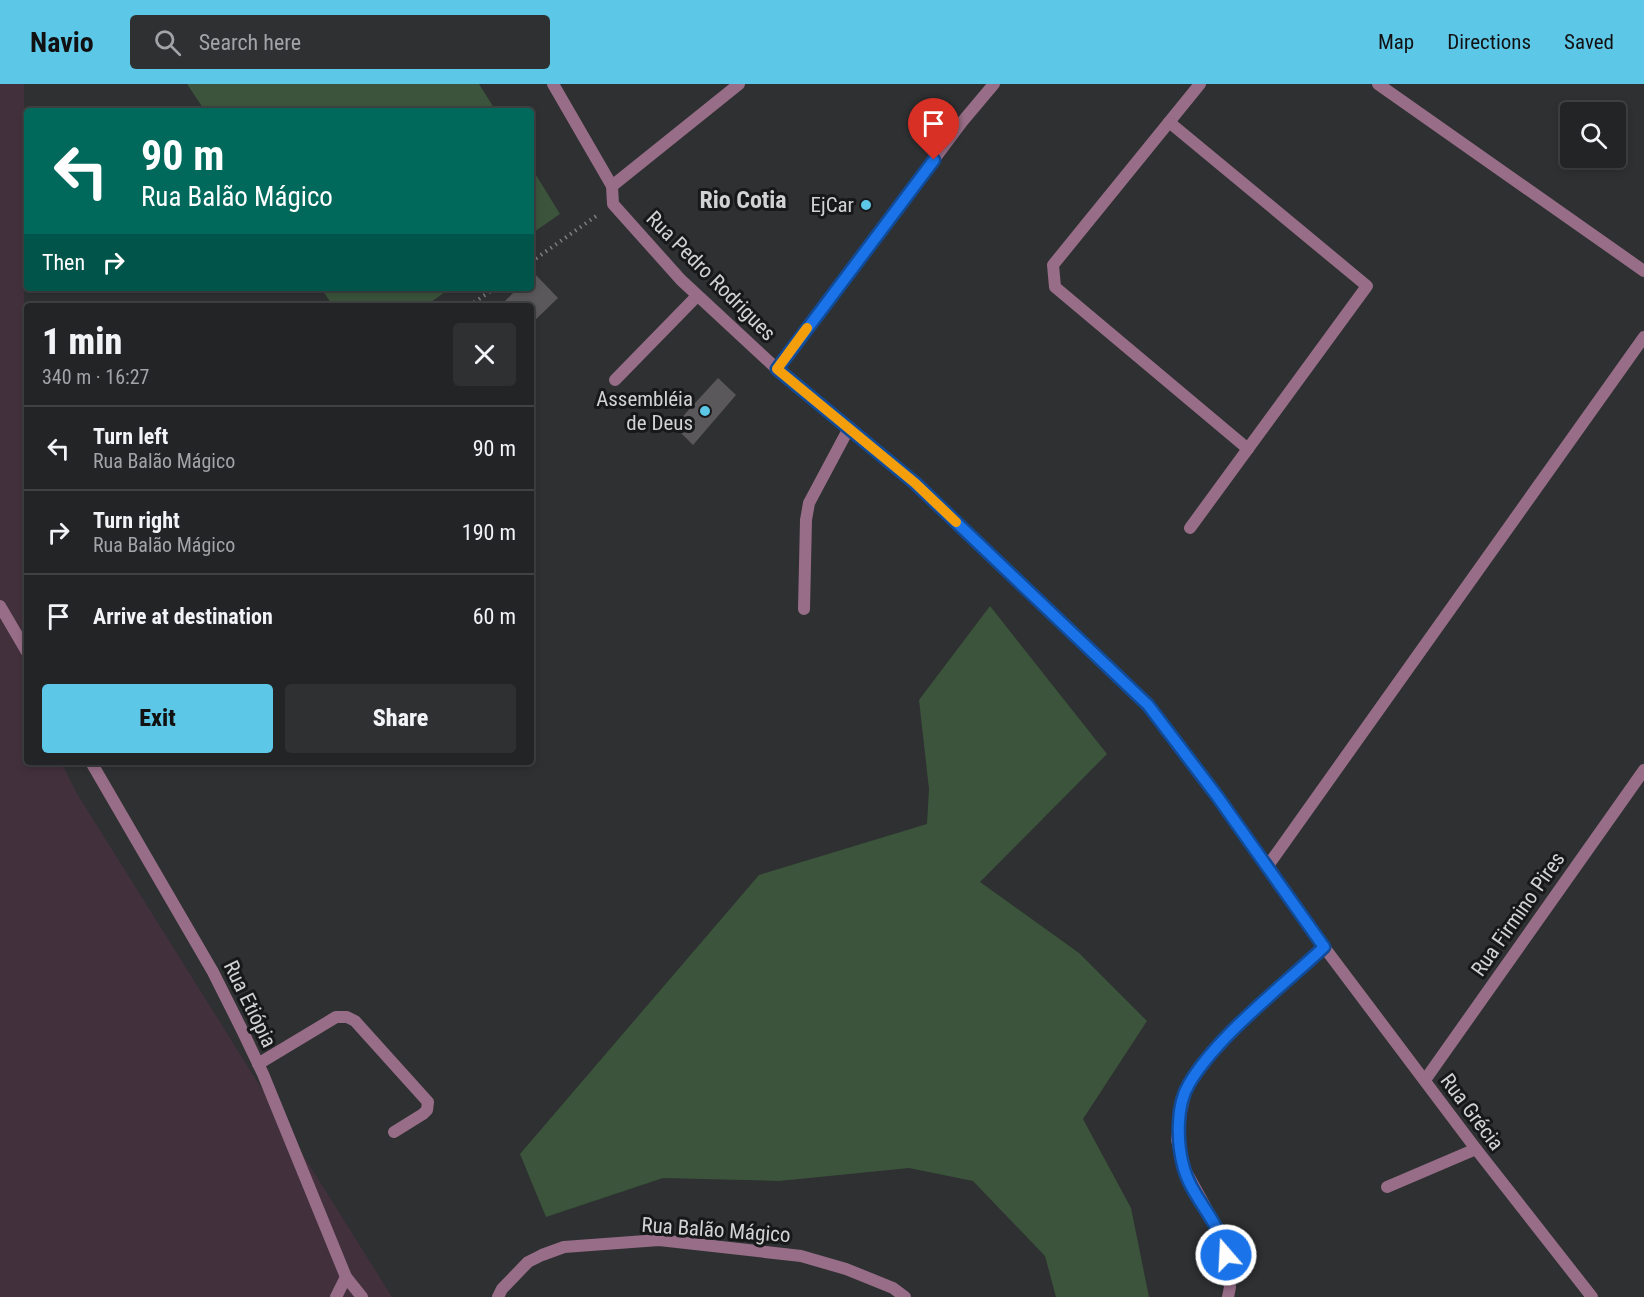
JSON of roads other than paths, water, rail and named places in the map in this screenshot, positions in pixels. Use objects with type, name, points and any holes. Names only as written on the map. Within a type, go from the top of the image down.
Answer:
[{"type":"street","points":[[553,84],[612,186],[739,84]]},
{"type":"street","points":[[994,84],[962,122],[777,369],[915,483],[1148,705],[1324,947],[1236,1028],[1187,1086],[1177,1140],[1184,1168],[1223,1239],[1230,1287],[1228,1297]]},
{"type":"street","points":[[1200,84],[1053,264],[1055,287],[1248,449]]},
{"type":"street","points":[[1378,84],[1644,271]]},
{"type":"street","points":[[1170,122],[1367,286],[1190,528]]},
{"type":"street","name":"Rua Pedro Rodrigues","points":[[612,186],[613,204],[681,280],[777,369]]},
{"type":"street","points":[[615,380],[697,296]]},
{"type":"street","points":[[1268,867],[1644,337]]},
{"type":"street","points":[[804,609],[806,520],[809,503],[849,428]]},
{"type":"street","points":[[0,606],[24,647]]},
{"type":"street","name":"Rua Etiópia","points":[[93,765],[213,972],[258,1064],[345,1277],[362,1297]]},
{"type":"street","name":"Rua Firmino Pires","points":[[1425,1080],[1644,770]]},
{"type":"street","name":"Rua Grécia","points":[[1324,947],[1476,1149],[1592,1297]]},
{"type":"street","points":[[258,1064],[336,1017],[347,1017],[355,1021],[428,1102],[427,1110],[423,1114],[394,1132]]},
{"type":"street","points":[[1387,1187],[1476,1149]]},
{"type":"street","name":"Rua Balão Mágico","points":[[498,1297],[502,1289],[528,1262],[564,1247],[659,1240],[801,1256],[846,1269],[893,1288],[905,1297]]},
{"type":"street","points":[[336,1297],[345,1277]]},
{"type":"place","name":"EjCar","points":[[866,205]]},
{"type":"place","name":"Assembléia de Deus","points":[[705,411]]},
{"type":"district","name":"Rio Cotia","points":[[743,200]]}]
